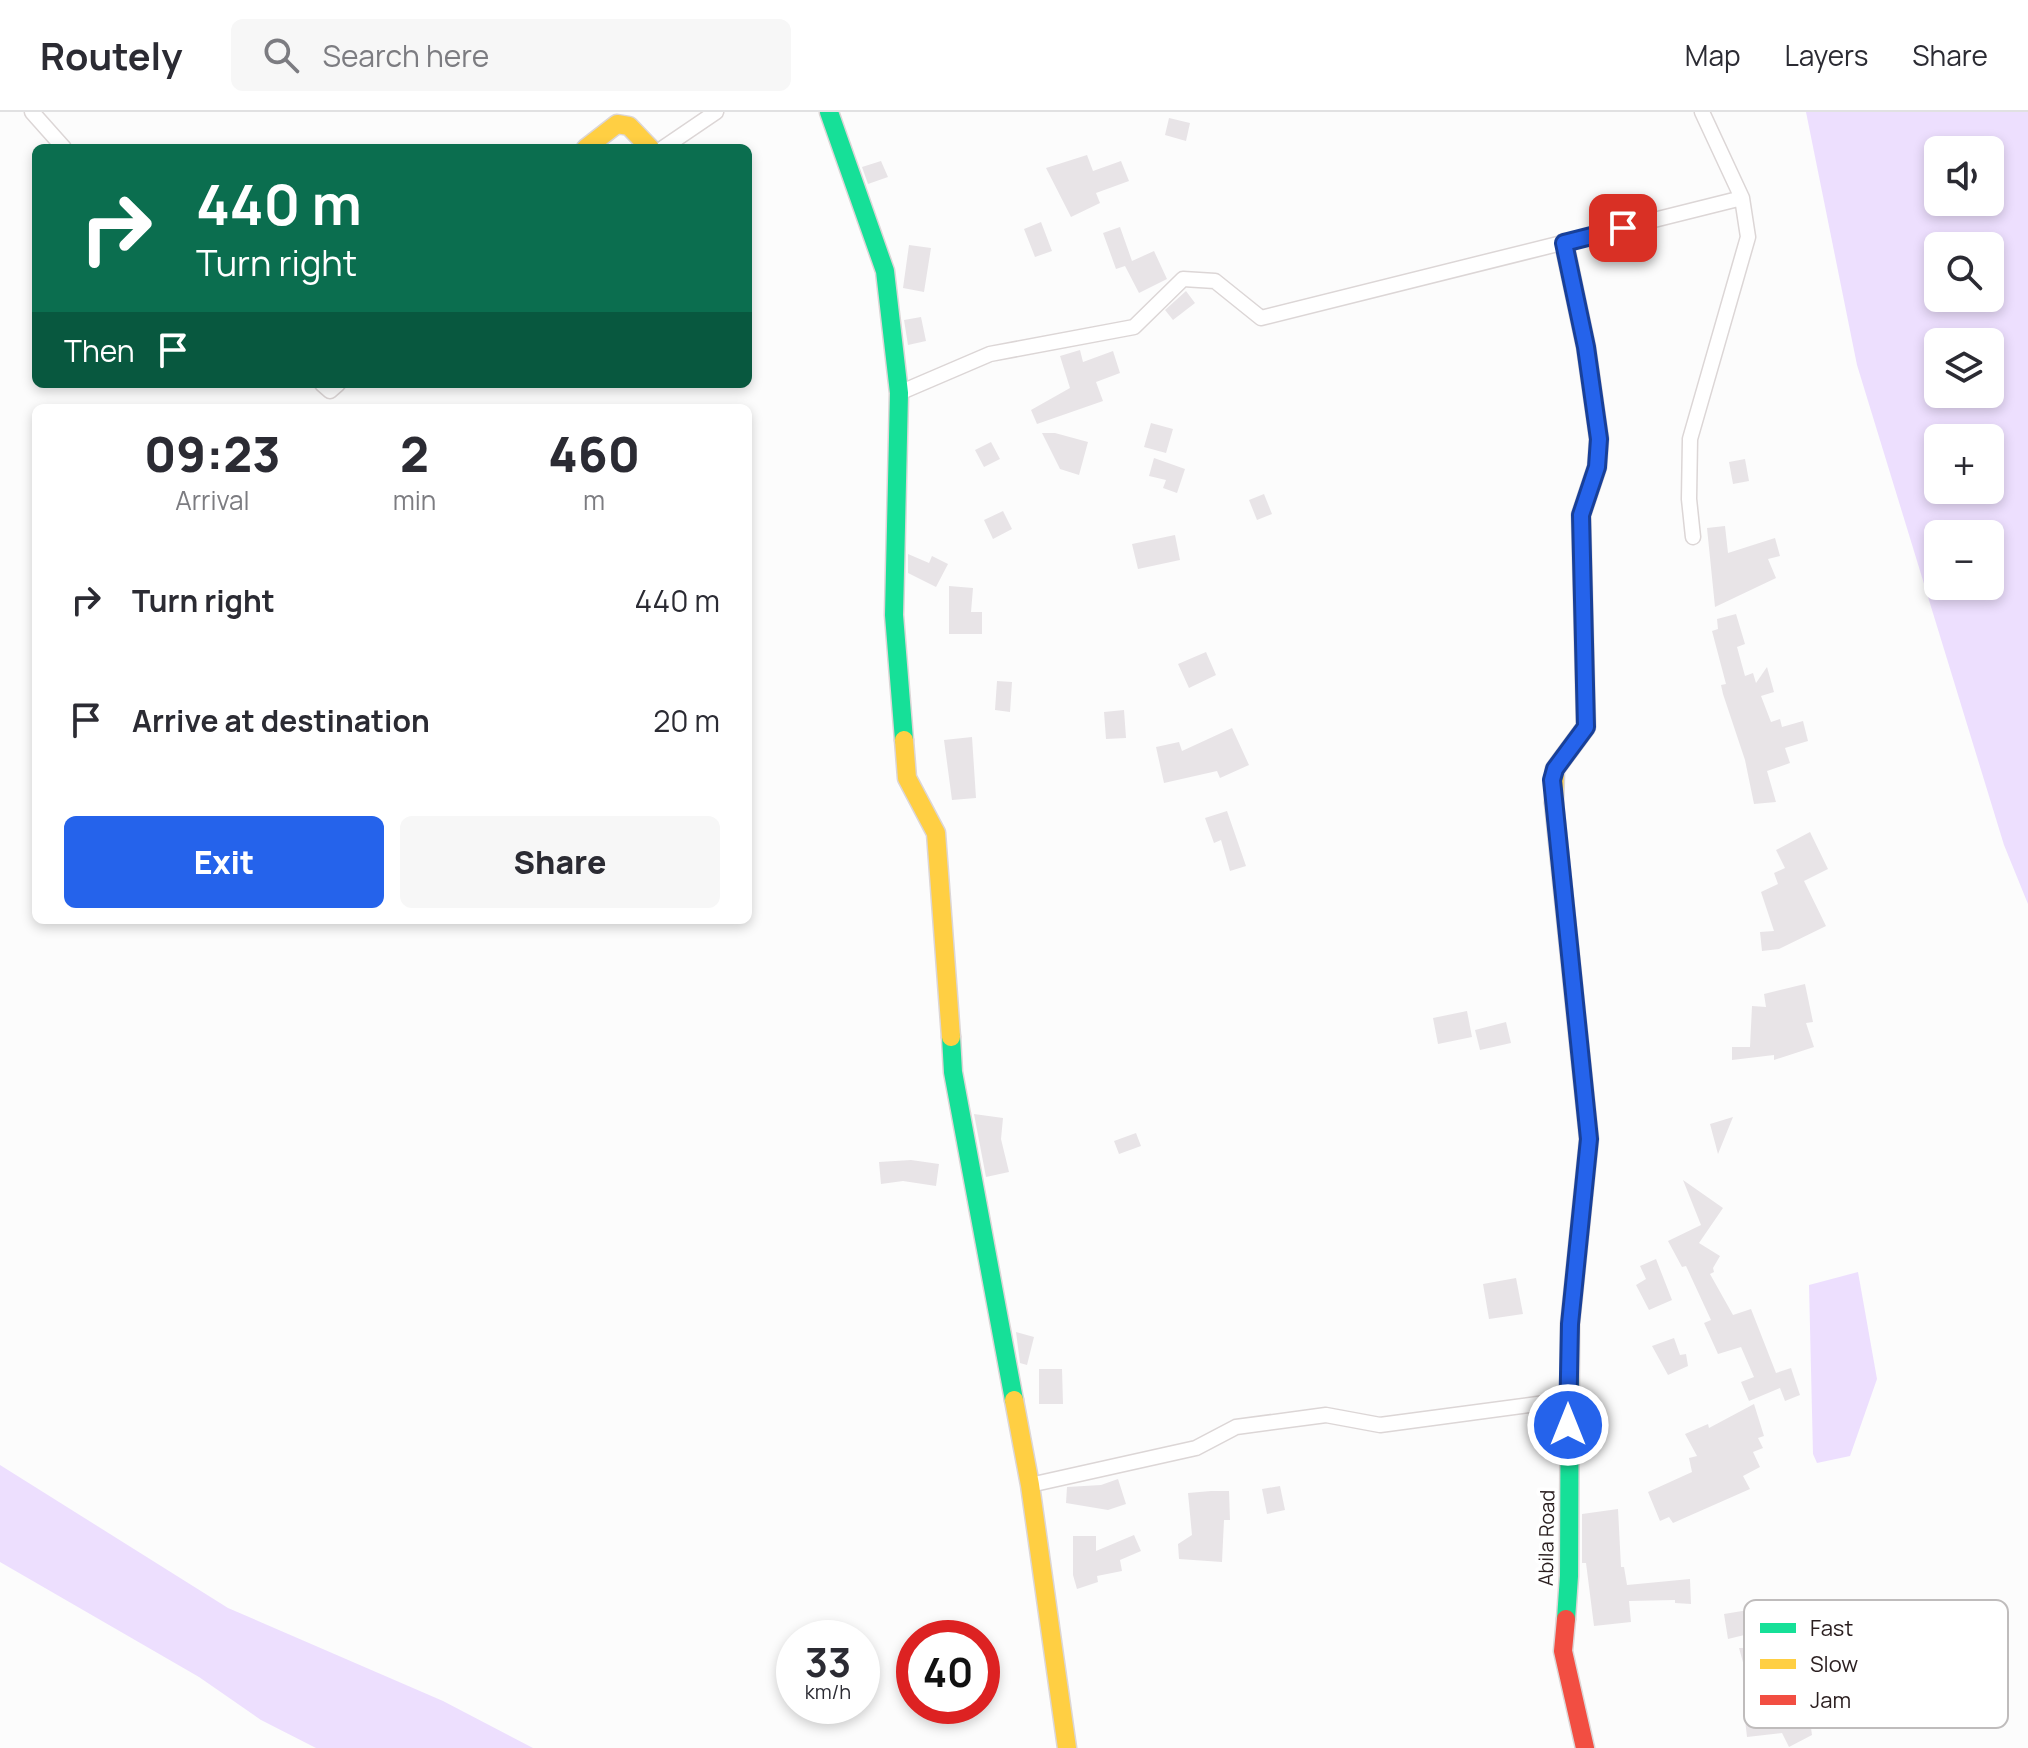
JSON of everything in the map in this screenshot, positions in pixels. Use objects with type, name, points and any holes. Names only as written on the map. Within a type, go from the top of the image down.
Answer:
[{"type":"street","points":[[32,112],[60,144]]},
{"type":"street","points":[[669,144],[716,112]]},
{"type":"street","points":[[829,112],[885,271],[899,393],[894,504],[894,615],[907,778],[936,833],[953,1072],[1030,1485],[1067,1748]]},
{"type":"street","points":[[1693,537],[1689,499],[1690,439],[1748,237],[1742,198],[1702,112]]},
{"type":"street","points":[[591,144],[617,124],[629,126],[646,144]]},
{"type":"street","points":[[899,393],[990,354],[1134,327],[1183,279],[1215,281],[1261,318],[1742,198]]},
{"type":"street","name":"Abila Road","points":[[1564,243],[1586,347],[1599,439],[1597,467],[1581,515],[1586,727],[1555,769],[1552,780],[1589,1139],[1576,1241],[1567,1400],[1569,1576],[1563,1651],[1585,1748]]},
{"type":"street","points":[[1030,1485],[1196,1448],[1236,1427],[1326,1415],[1380,1425],[1567,1400]]},
{"type":"shaded area","points":[[1806,112],[2028,112],[2028,904],[2004,845],[1929,600],[2004,600],[2004,520],[1924,520],[1924,584],[1857,365]]},
{"type":"shaded area","points":[[1858,1272],[1877,1379],[1850,1456],[1817,1463],[1813,1454],[1809,1285]]},
{"type":"shaded area","points":[[0,1465],[228,1608],[443,1701],[533,1748],[316,1748],[261,1720],[199,1677],[0,1562]]},
{"type":"building","points":[[1169,118],[1190,123],[1186,141],[1165,135]]},
{"type":"building","points":[[1087,155],[1093,171],[1121,161],[1129,181],[1096,193],[1100,203],[1071,217],[1046,168]]},
{"type":"building","points":[[881,161],[888,177],[868,184],[862,167]]},
{"type":"building","points":[[1041,222],[1052,251],[1035,257],[1024,229]]},
{"type":"building","points":[[1120,227],[1132,261],[1154,251],[1167,279],[1139,293],[1125,266],[1116,269],[1103,233]]},
{"type":"building","points":[[909,245],[931,248],[924,292],[903,288]]},
{"type":"building","points":[[1186,291],[1195,303],[1173,320],[1165,310]]},
{"type":"building","points":[[921,317],[926,341],[908,345],[904,320]]},
{"type":"building","points":[[1080,350],[1083,362],[1113,351],[1120,373],[1096,382],[1103,401],[1037,424],[1031,410],[1070,388],[1060,356]]},
{"type":"building","points":[[1151,423],[1173,429],[1166,453],[1144,447]]},
{"type":"building","points":[[1042,433],[1055,433],[1088,442],[1079,475],[1060,469]]},
{"type":"building","points":[[991,442],[1000,459],[984,467],[975,450]]},
{"type":"building","points":[[1154,458],[1185,469],[1177,493],[1163,488],[1166,480],[1149,476]]},
{"type":"building","points":[[1745,459],[1749,481],[1733,484],[1729,462]]},
{"type":"building","points":[[1264,494],[1272,514],[1257,520],[1249,500]]},
{"type":"building","points":[[1003,511],[1012,529],[993,539],[984,520]]},
{"type":"building","points":[[1725,526],[1728,553],[1775,538],[1780,556],[1768,559],[1776,578],[1715,607],[1707,528]]},
{"type":"building","points":[[1175,535],[1180,560],[1138,569],[1132,544]]},
{"type":"building","points":[[908,554],[929,563],[932,556],[948,564],[936,587],[908,573]]},
{"type":"building","points":[[949,586],[973,588],[971,612],[982,612],[982,634],[949,634]]},
{"type":"building","points":[[1736,614],[1745,644],[1737,647],[1745,676],[1753,673],[1756,683],[1767,667],[1774,692],[1761,696],[1771,722],[1780,719],[1782,727],[1803,721],[1808,741],[1785,748],[1790,763],[1767,771],[1776,802],[1754,804],[1745,760],[1721,685],[1726,684],[1712,631],[1718,629],[1717,619]]},
{"type":"building","points":[[1206,652],[1216,675],[1189,688],[1178,664]]},
{"type":"building","points":[[997,681],[1012,682],[1010,712],[995,710]]},
{"type":"building","points":[[1124,710],[1126,738],[1106,739],[1104,712]]},
{"type":"building","points":[[1232,728],[1249,765],[1220,778],[1217,771],[1164,783],[1156,747],[1179,742],[1182,751]]},
{"type":"building","points":[[972,737],[976,798],[952,800],[944,740]]},
{"type":"building","points":[[1227,811],[1246,866],[1230,871],[1221,840],[1214,843],[1205,818]]},
{"type":"building","points":[[1810,832],[1828,869],[1804,881],[1826,926],[1779,949],[1762,951],[1760,932],[1774,931],[1761,892],[1778,884],[1774,873],[1785,868],[1776,850]]},
{"type":"building","points":[[1805,984],[1813,1022],[1806,1023],[1814,1047],[1774,1060],[1774,1055],[1732,1060],[1732,1047],[1750,1047],[1752,1006],[1766,1007],[1764,994]]},
{"type":"building","points":[[1467,1011],[1472,1037],[1438,1044],[1433,1018]]},
{"type":"building","points":[[1506,1022],[1511,1043],[1480,1050],[1475,1030]]},
{"type":"building","points":[[974,1114],[1003,1118],[1001,1139],[1009,1172],[986,1177]]},
{"type":"building","points":[[1733,1117],[1718,1154],[1710,1124]]},
{"type":"building","points":[[1136,1133],[1141,1146],[1119,1154],[1114,1141]]},
{"type":"building","points":[[911,1160],[939,1164],[936,1186],[903,1181],[881,1184],[879,1162]]},
{"type":"building","points":[[1683,1180],[1723,1208],[1699,1243],[1720,1256],[1714,1272],[1710,1274],[1733,1315],[1751,1309],[1776,1373],[1791,1368],[1800,1395],[1785,1401],[1780,1388],[1749,1401],[1741,1382],[1754,1377],[1741,1347],[1718,1354],[1704,1323],[1711,1320],[1686,1266],[1682,1267],[1668,1241],[1701,1225]]},
{"type":"building","points":[[1656,1259],[1672,1300],[1649,1310],[1636,1285],[1646,1279],[1640,1266]]},
{"type":"building","points":[[1516,1278],[1523,1314],[1489,1319],[1483,1284]]},
{"type":"building","points":[[1016,1332],[1034,1337],[1027,1365],[1020,1363]]},
{"type":"building","points":[[1674,1338],[1680,1355],[1686,1354],[1688,1366],[1668,1375],[1652,1346]]},
{"type":"building","points":[[1039,1369],[1062,1369],[1063,1404],[1039,1404]]},
{"type":"building","points":[[1754,1404],[1764,1436],[1758,1438],[1763,1448],[1753,1452],[1760,1467],[1743,1476],[1750,1489],[1673,1523],[1669,1517],[1660,1521],[1648,1492],[1692,1472],[1689,1458],[1697,1456],[1685,1434],[1708,1424],[1709,1428]]},
{"type":"building","points":[[1118,1479],[1126,1504],[1108,1510],[1066,1503],[1067,1487],[1101,1485]]},
{"type":"building","points":[[1280,1486],[1285,1510],[1267,1514],[1262,1489]]},
{"type":"building","points":[[1229,1491],[1230,1520],[1224,1520],[1222,1562],[1179,1559],[1178,1544],[1192,1535],[1188,1493]]},
{"type":"building","points":[[1618,1509],[1621,1567],[1624,1567],[1627,1585],[1690,1579],[1691,1604],[1675,1603],[1675,1600],[1629,1601],[1631,1622],[1594,1626],[1586,1563],[1582,1563],[1582,1514]]},
{"type":"building","points":[[1134,1535],[1141,1551],[1120,1560],[1122,1571],[1097,1576],[1098,1582],[1077,1589],[1073,1575],[1073,1536],[1096,1536],[1096,1551]]},
{"type":"building","points":[[1744,1611],[1744,1635],[1728,1639],[1724,1614]]},
{"type":"building","points":[[1739,1648],[1744,1648],[1744,1666]]},
{"type":"building","points":[[1746,1728],[1811,1728],[1812,1735],[1789,1747],[1782,1733],[1747,1737]]},
{"type":"traffic: fast","points":[[829,112],[885,271],[899,393],[894,615],[904,740]]},
{"type":"traffic: fast","points":[[1554,803],[1589,1139],[1570,1324],[1569,1576],[1566,1619]]},
{"type":"traffic: fast","points":[[951,1037],[953,1072],[1014,1400]]},
{"type":"traffic: slow","points":[[591,144],[617,124],[629,126],[646,144]]},
{"type":"traffic: slow","points":[[1554,803],[1555,769],[1586,727],[1581,515],[1597,467],[1599,439],[1586,347],[1564,243]]},
{"type":"traffic: slow","points":[[904,740],[907,778],[936,833],[951,1037]]},
{"type":"traffic: slow","points":[[1014,1400],[1030,1485],[1067,1748]]},
{"type":"traffic: jam","points":[[1566,1619],[1563,1651],[1585,1748]]},
{"type":"route","points":[[1568,1425],[1576,1241],[1589,1139],[1552,780],[1555,769],[1586,727],[1581,515],[1597,467],[1599,439],[1586,347],[1564,243],[1623,228]]}]
